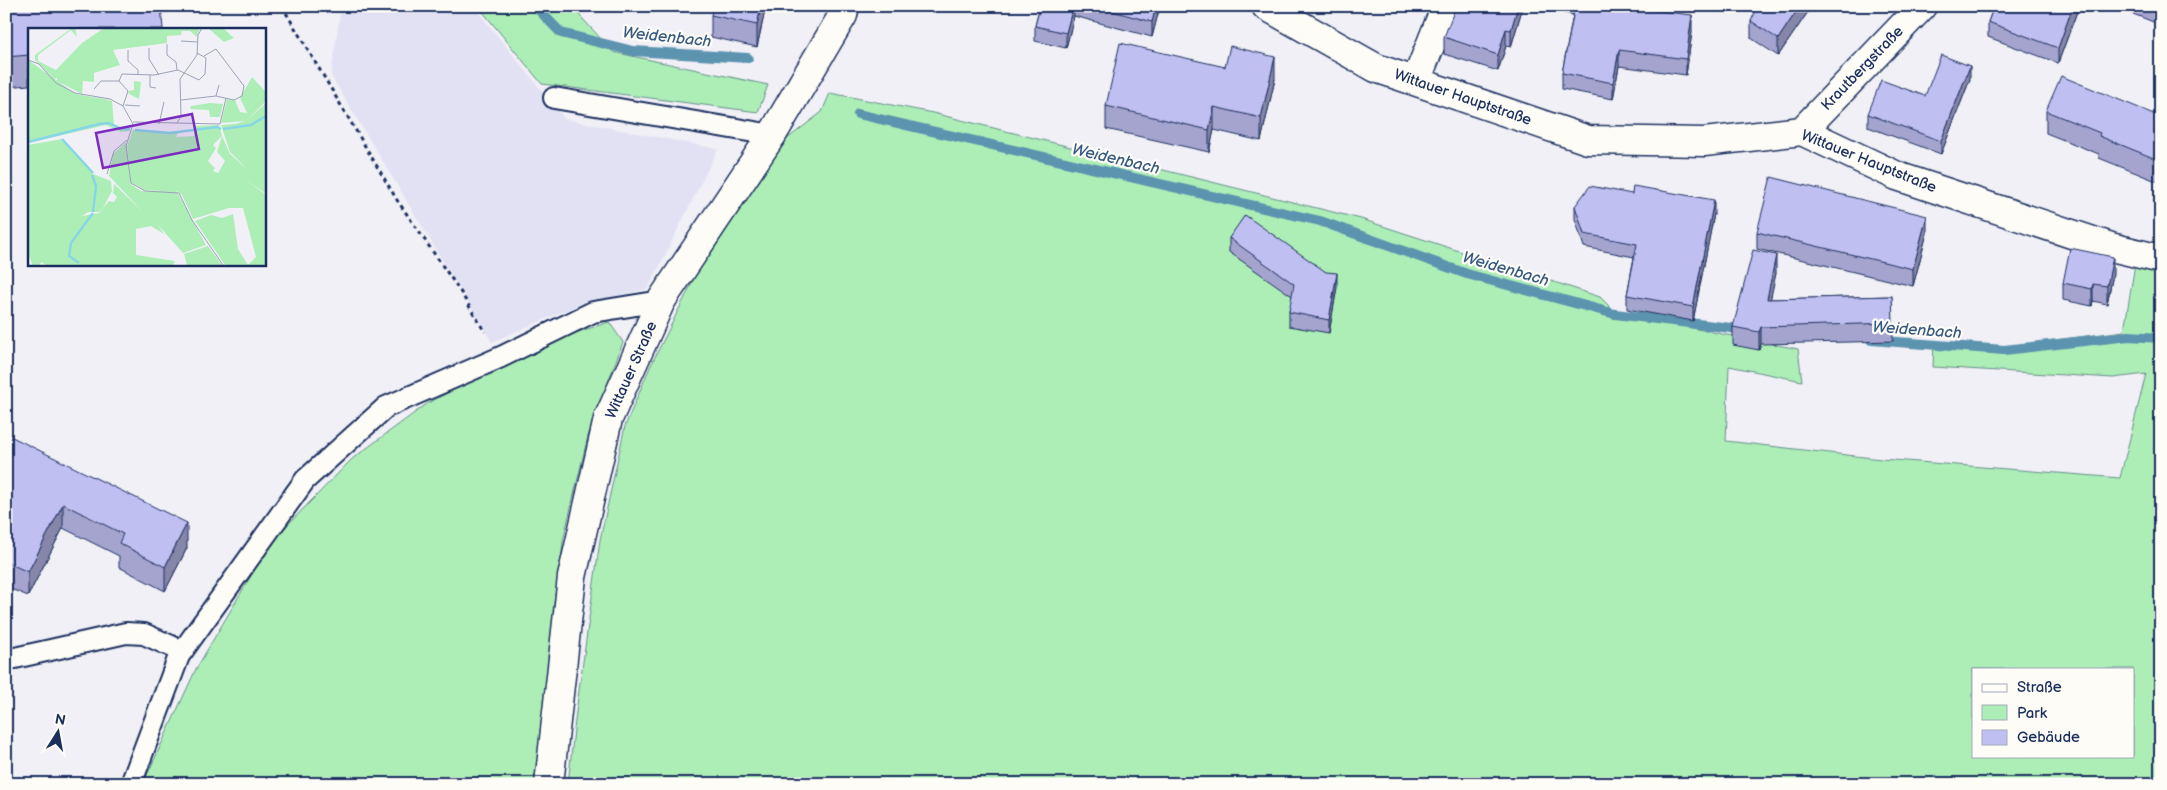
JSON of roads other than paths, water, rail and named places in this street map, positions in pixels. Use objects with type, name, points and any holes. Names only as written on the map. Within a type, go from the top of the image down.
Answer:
[{"type":"street","name":"Wittauer Straße","points":[[550,784],[572,577],[608,419],[661,301],[772,135],[843,15],[845,6]]},
{"type":"street","name":"Wittauer Hauptstraße","points":[[1266,6],[1376,68],[1588,140],[1704,142],[1802,130],[1897,176],[2111,247],[2161,259]]},
{"type":"street","points":[[1416,81],[1446,6]]},
{"type":"street","name":"Krautbergstraße","points":[[1802,130],[1922,6]]},
{"type":"lane","points":[[554,98],[772,135]]},
{"type":"lane","points":[[131,784],[182,651],[305,480],[386,407],[501,357],[593,312],[661,301]]},
{"type":"lane","points":[[6,660],[126,633],[144,634],[182,651]]},
{"type":"waterway","name":"Weidenbach","points":[[535,6],[561,33],[633,51],[748,58]]},
{"type":"waterway","name":"Weidenbach","points":[[858,114],[1320,221],[1467,274],[1615,314],[1747,330]]},
{"type":"waterway","name":"Weidenbach","points":[[1871,340],[2004,350],[2129,336],[2161,338]]}]
